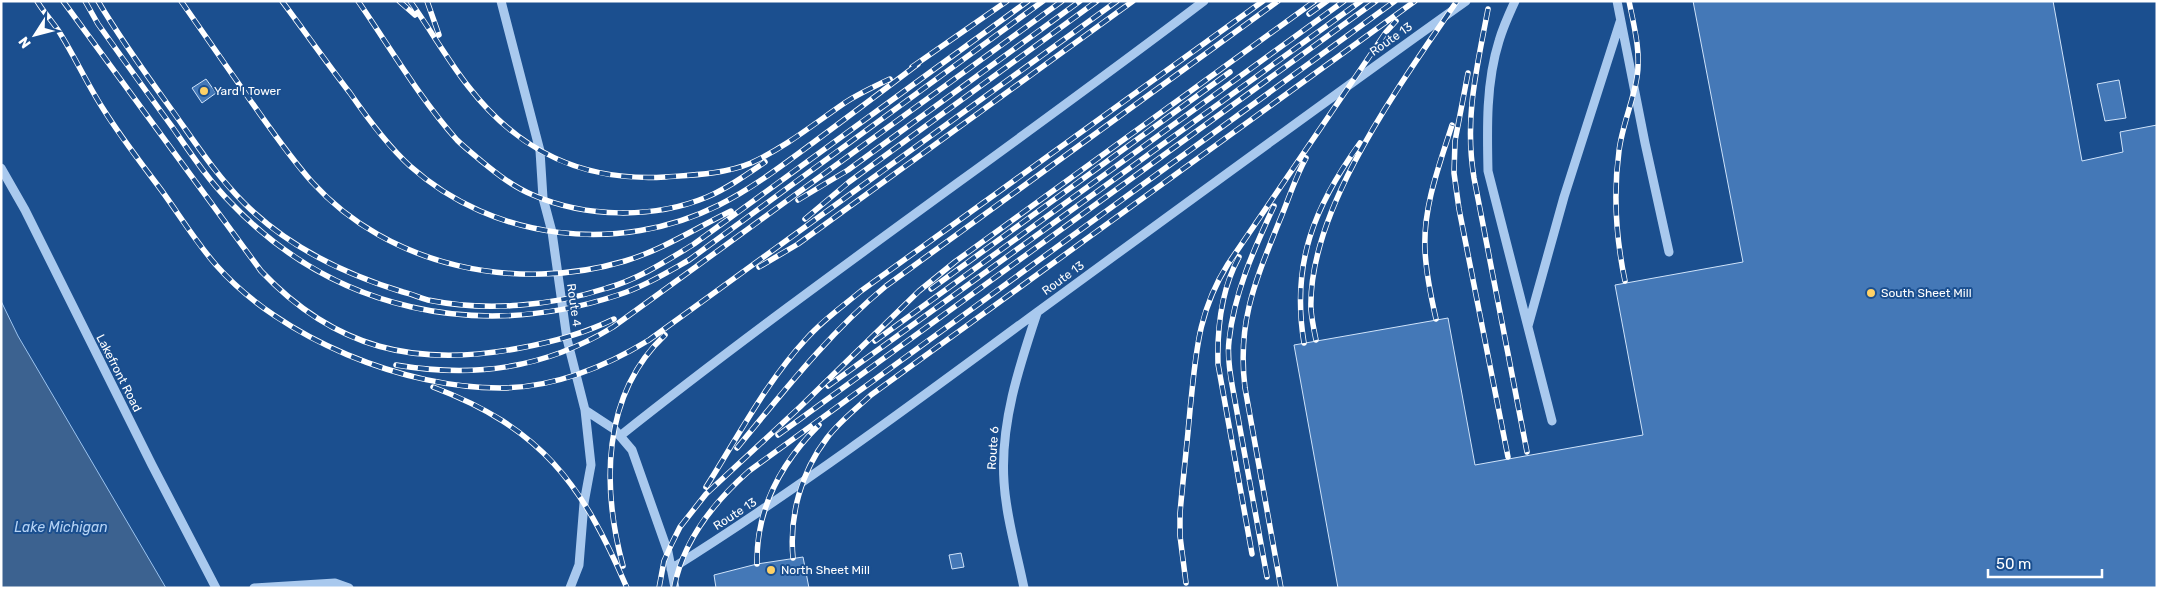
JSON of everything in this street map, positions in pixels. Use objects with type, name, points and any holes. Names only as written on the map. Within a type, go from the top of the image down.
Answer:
[{"type":"street","name":"Route 4","points":[[501,1],[540,151],[543,198],[552,232],[567,339],[585,410],[591,465],[584,502],[579,566],[570,588]]},
{"type":"street","points":[[620,436],[703,370],[946,190],[1050,117],[1204,1]]},
{"type":"street","name":"Route 13","points":[[671,570],[810,478],[1466,1]]},
{"type":"street","points":[[1514,1],[1499,41],[1492,80],[1487,137],[1488,171],[1552,420]]},
{"type":"street","points":[[1617,1],[1669,252]]},
{"type":"street","points":[[1528,327],[1567,188],[1620,22]]},
{"type":"street","name":"Lakefront Road","points":[[1,168],[29,219],[216,588]]},
{"type":"street","name":"Route 6","points":[[1024,588],[1008,510],[1004,482],[1004,457],[1010,403],[1037,313]]},
{"type":"street","points":[[585,410],[614,429],[632,450],[668,552],[675,588]]},
{"type":"street","points":[[254,588],[334,584],[349,588]]},
{"type":"water","name":"Lake Michigan","points":[[1,301],[18,336],[166,588],[1,588]]},
{"type":"building","name":"South Sheet Mill","points":[[1693,1],[2053,1],[2082,161],[2123,152],[2120,132],[2157,125],[2157,588],[1338,588],[1294,345],[1448,318],[1475,465],[1643,435],[1615,285],[1743,262]]},
{"type":"building","name":"Yard I Tower","points":[[206,79],[216,93],[202,103],[192,88]]},
{"type":"building","points":[[2119,80],[2126,118],[2105,121],[2097,84]]},
{"type":"building","points":[[961,553],[964,567],[952,569],[949,555]]},
{"type":"building","name":"North Sheet Mill","points":[[803,557],[809,588],[716,588],[714,575],[757,564]]},
{"type":"railway","points":[[37,1],[58,30],[96,98],[123,139],[216,265],[243,292],[274,316],[310,337],[347,355],[386,369],[426,380],[465,386],[503,388],[542,384],[579,374],[615,359],[649,340],[1117,1]]},
{"type":"railway","points":[[63,1],[261,271],[289,298],[318,319],[348,335],[379,346],[412,353],[446,355],[482,354],[544,343],[568,337],[614,319]]},
{"type":"railway","points":[[85,1],[98,24],[193,157],[223,195],[271,240],[315,269],[362,292],[411,307],[461,315],[513,315],[565,309],[627,292],[663,275],[689,260],[1043,1]]},
{"type":"railway","points":[[98,1],[135,58],[216,171],[234,193],[261,219],[298,246],[359,277],[428,300],[473,306],[519,305],[564,299],[619,284],[663,263],[694,244],[1028,1]]},
{"type":"railway","points":[[181,1],[272,131],[312,182],[343,211],[378,235],[416,253],[457,265],[499,272],[541,274],[584,270],[639,256],[666,245],[731,211]]},
{"type":"railway","points":[[282,1],[371,122],[410,166],[443,191],[480,211],[518,224],[558,232],[599,234],[640,231],[680,221],[719,205],[780,167],[918,64]]},
{"type":"railway","points":[[358,1],[418,90],[457,140],[505,179],[533,195],[554,203],[597,212],[643,212],[665,209],[707,197],[737,181],[765,162]]},
{"type":"railway","points":[[399,1],[415,15]]},
{"type":"railway","points":[[410,1],[468,86],[487,109],[508,128],[530,145],[554,158],[579,168],[606,174],[635,177],[665,177],[709,173],[741,167],[776,150],[846,102],[890,79]]},
{"type":"railway","points":[[427,1],[439,35]]},
{"type":"railway","points":[[912,67],[1007,1]]},
{"type":"railway","points":[[396,365],[453,370],[481,370],[508,367],[535,361],[561,352],[613,327],[1062,1]]},
{"type":"railway","points":[[798,200],[848,170],[1080,1]]},
{"type":"railway","points":[[805,219],[849,182],[1097,1]]},
{"type":"railway","points":[[759,267],[798,244],[1133,1]]},
{"type":"railway","points":[[706,487],[765,391],[792,355],[826,319],[861,291],[1263,1]]},
{"type":"railway","points":[[737,448],[826,343],[886,286],[1278,1]]},
{"type":"railway","points":[[659,588],[664,561],[672,543],[680,527],[706,494],[800,407],[919,291],[956,261],[1315,1]]},
{"type":"railway","points":[[1309,14],[1327,1]]},
{"type":"railway","points":[[875,341],[1344,1]]},
{"type":"railway","points":[[828,386],[1361,1]]},
{"type":"railway","points":[[778,435],[1376,1]]},
{"type":"railway","points":[[674,588],[678,570],[692,538],[712,509],[749,471],[1395,1]]},
{"type":"railway","points":[[793,558],[792,542],[795,511],[810,465],[832,432],[871,395],[1415,1]]},
{"type":"railway","points":[[1316,340],[1311,310],[1314,271],[1324,231],[1341,190],[1362,148],[1386,108],[1410,69],[1457,1]]},
{"type":"railway","points":[[1625,281],[1619,249],[1616,184],[1620,142],[1638,68],[1636,39],[1629,1]]},
{"type":"railway","points":[[1488,9],[1473,93],[1470,134],[1471,156],[1527,452]]},
{"type":"railway","points":[[1186,583],[1180,536],[1180,513],[1196,353],[1210,300],[1228,264],[1386,32],[1396,21]]},
{"type":"railway","points":[[931,289],[1230,72]]},
{"type":"railway","points":[[1468,73],[1455,141],[1454,173],[1459,209],[1508,457]]},
{"type":"railway","points":[[1436,319],[1426,268],[1425,234],[1429,202],[1452,125]]},
{"type":"railway","points":[[1304,343],[1301,287],[1304,261],[1310,237],[1330,190],[1360,143]]},
{"type":"railway","points":[[1281,588],[1245,388],[1244,343],[1250,303],[1262,264],[1306,158]]},
{"type":"railway","points":[[1267,577],[1231,378],[1228,347],[1240,289],[1252,255],[1274,206]]},
{"type":"railway","points":[[1239,257],[1228,282],[1221,309],[1218,336],[1218,364],[1252,554]]},
{"type":"railway","points":[[623,566],[616,536],[612,505],[610,474],[612,444],[618,414],[628,385],[644,359],[665,335]]},
{"type":"railway","points":[[433,387],[470,403],[503,421],[530,441],[554,463],[593,518],[627,588]]},
{"type":"railway","points":[[757,564],[761,525],[773,488],[793,455],[819,425]]},
{"type":"place","name":"Yard I Tower","points":[[204,91]]},
{"type":"place","name":"South Sheet Mill","points":[[1871,293]]},
{"type":"place","name":"North Sheet Mill","points":[[771,570]]}]
